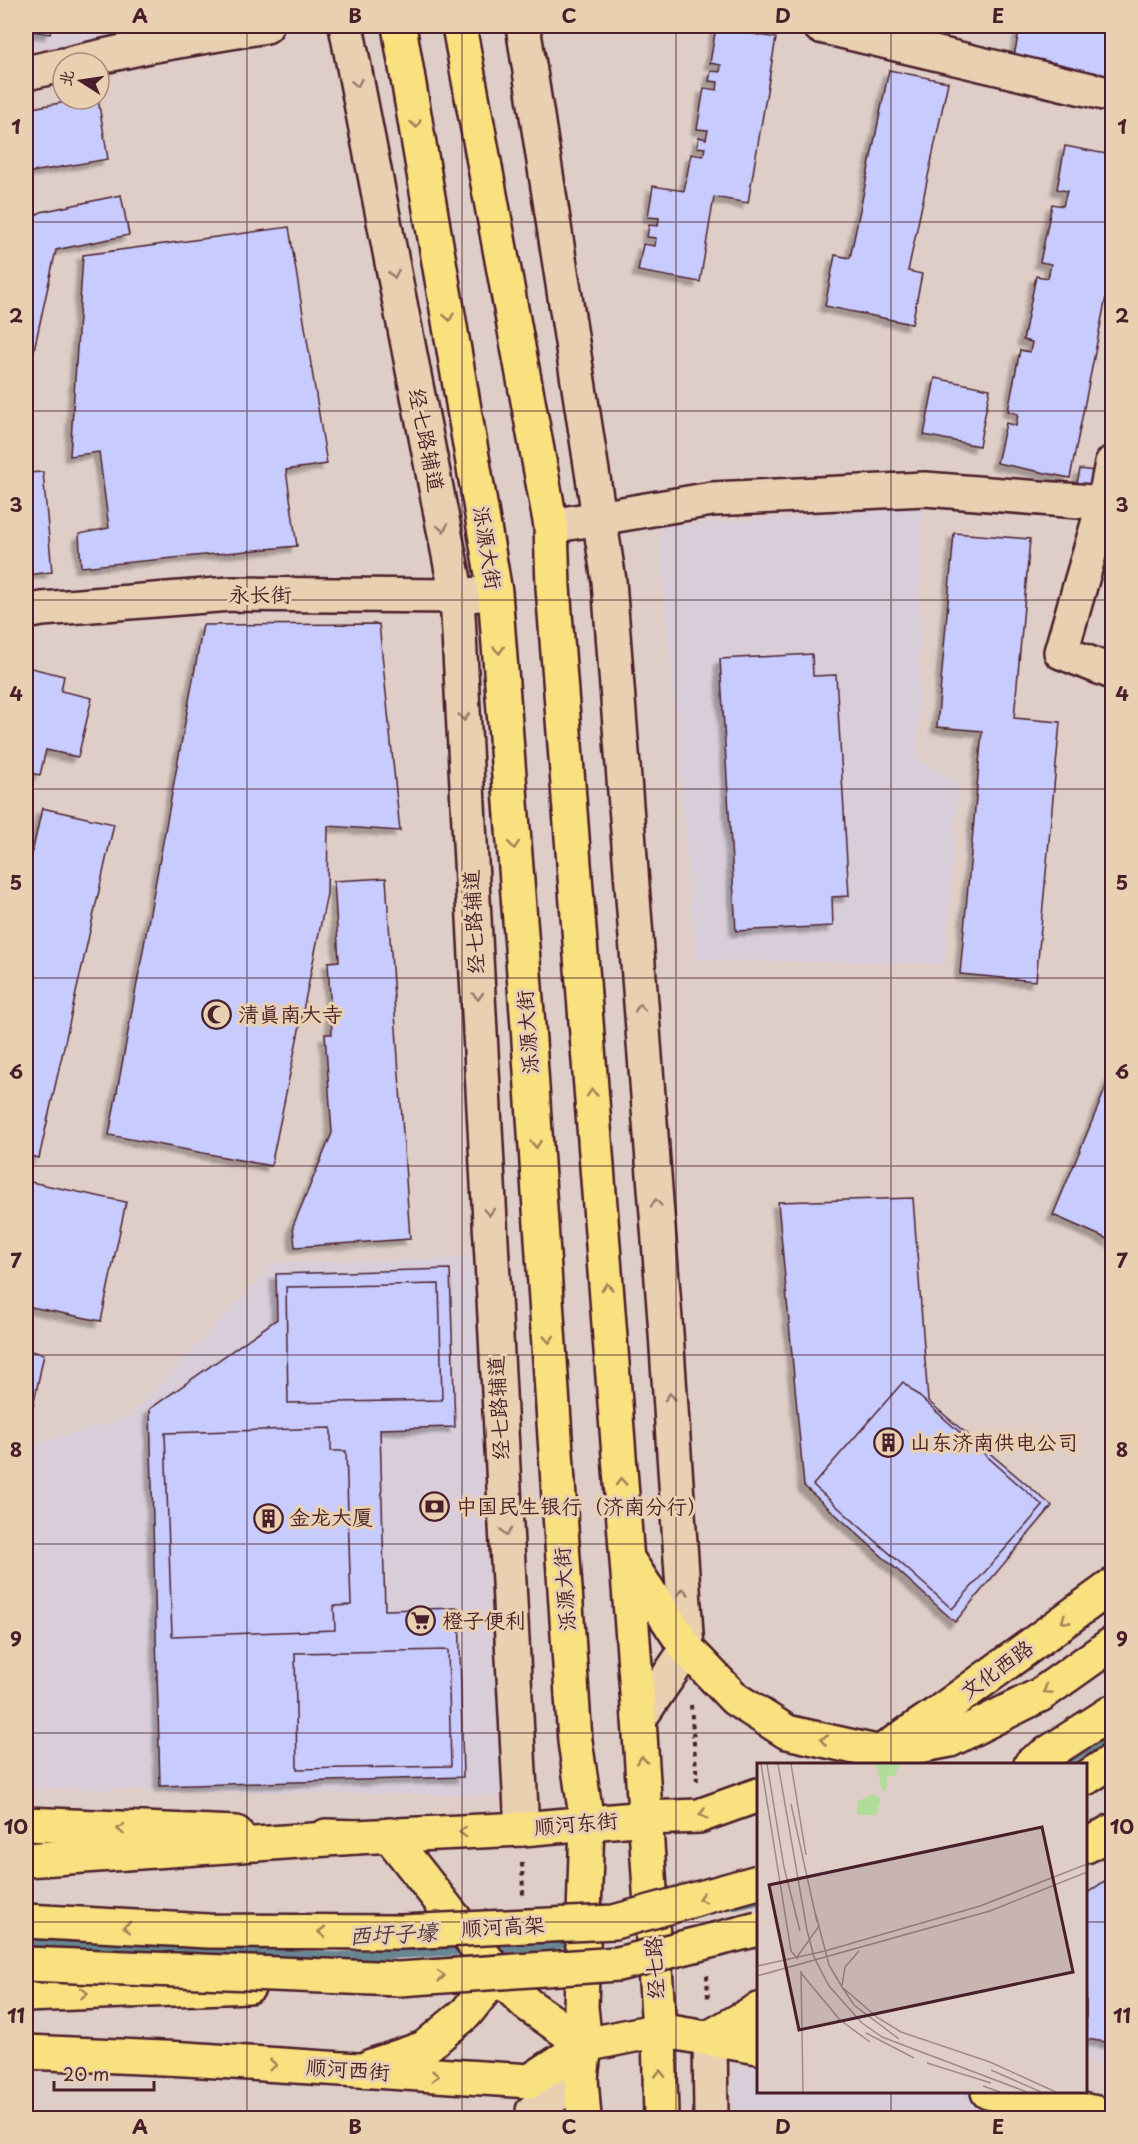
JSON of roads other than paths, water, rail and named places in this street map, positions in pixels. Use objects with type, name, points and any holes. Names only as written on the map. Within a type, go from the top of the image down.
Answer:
[{"type":"main road","name":"泺源大街","points":[[399,26],[495,592],[529,1038],[575,1741],[587,1823],[581,2007],[585,2045]]},
{"type":"main road","points":[[459,26],[551,526],[646,1818]]},
{"type":"main road","points":[[627,1558],[687,1649],[735,1699],[787,1732],[881,1753]]},
{"type":"main road","name":"文化西路","points":[[881,1753],[1113,1586]]},
{"type":"main road","points":[[851,1763],[881,1753],[950,1740],[1040,1695],[1113,1644]]},
{"type":"main road","points":[[1033,1763],[1113,1712]]},
{"type":"main road","points":[[1087,1777],[1113,1761]]},
{"type":"main road","name":"顺河东街","points":[[26,1824],[162,1831],[389,1835],[522,1829],[646,1818],[699,1816],[757,1797]]},
{"type":"main road","name":"经七路","points":[[646,1818],[659,2030],[661,2118]]},
{"type":"main road","points":[[1087,1845],[1113,1831]]},
{"type":"main road","points":[[389,1835],[505,1983],[527,2004],[585,2045],[581,2078],[584,2118]]},
{"type":"main road","points":[[26,1860],[356,1836]]},
{"type":"main road","name":"顺河高架","points":[[26,1921],[207,1931],[402,1932],[614,1922],[757,1883]]},
{"type":"main road","name":"顺河高架","points":[[26,1964],[399,1979],[618,1964],[757,1929]]},
{"type":"main road","points":[[356,2071],[424,2048],[466,2013],[486,1988],[491,1965]]},
{"type":"main road","points":[[26,1995],[399,1979]]},
{"type":"main road","points":[[710,2037],[757,2011]]},
{"type":"main road","name":"顺河西街","points":[[26,2052],[186,2059],[530,2081],[585,2045],[659,2030],[757,2047]]},
{"type":"main road","points":[[998,2093],[1113,2116]]},
{"type":"street","points":[[111,54],[266,26]]},
{"type":"street","name":"经七路辅道","points":[[346,26],[458,596],[522,1829]]},
{"type":"street","points":[[523,26],[609,581],[666,1333],[687,1649],[639,1719]]},
{"type":"street","points":[[819,26],[1113,95]]},
{"type":"street","points":[[26,73],[51,68]]},
{"type":"street","points":[[1113,463],[1104,503],[1061,652],[1113,672]]},
{"type":"street","points":[[551,526],[712,499],[925,489],[1104,503]]},
{"type":"street","name":"永长街","points":[[26,612],[230,594],[458,596],[495,592]]},
{"type":"street","points":[[710,2037],[711,2118]]},
{"type":"street","points":[[533,2118],[533,2111],[581,2078]]},
{"type":"waterway","name":"西圩子壕","points":[[1063,1763],[1112,1734]]},
{"type":"waterway","name":"西圩子壕","points":[[735,1905],[757,1900]]},
{"type":"waterway","name":"西圩子壕","points":[[26,1942],[336,1957],[553,1945],[580,1939]]},
{"type":"place","name":"清真南大寺","points":[[217,1015]]},
{"type":"place","name":"山东济南供电公司","points":[[889,1443]]},
{"type":"place","name":"中国民生银行（济南分行）","points":[[435,1507]]},
{"type":"place","name":"金龙大厦","points":[[268,1518]]},
{"type":"place","name":"橙子便利","points":[[421,1621]]}]
